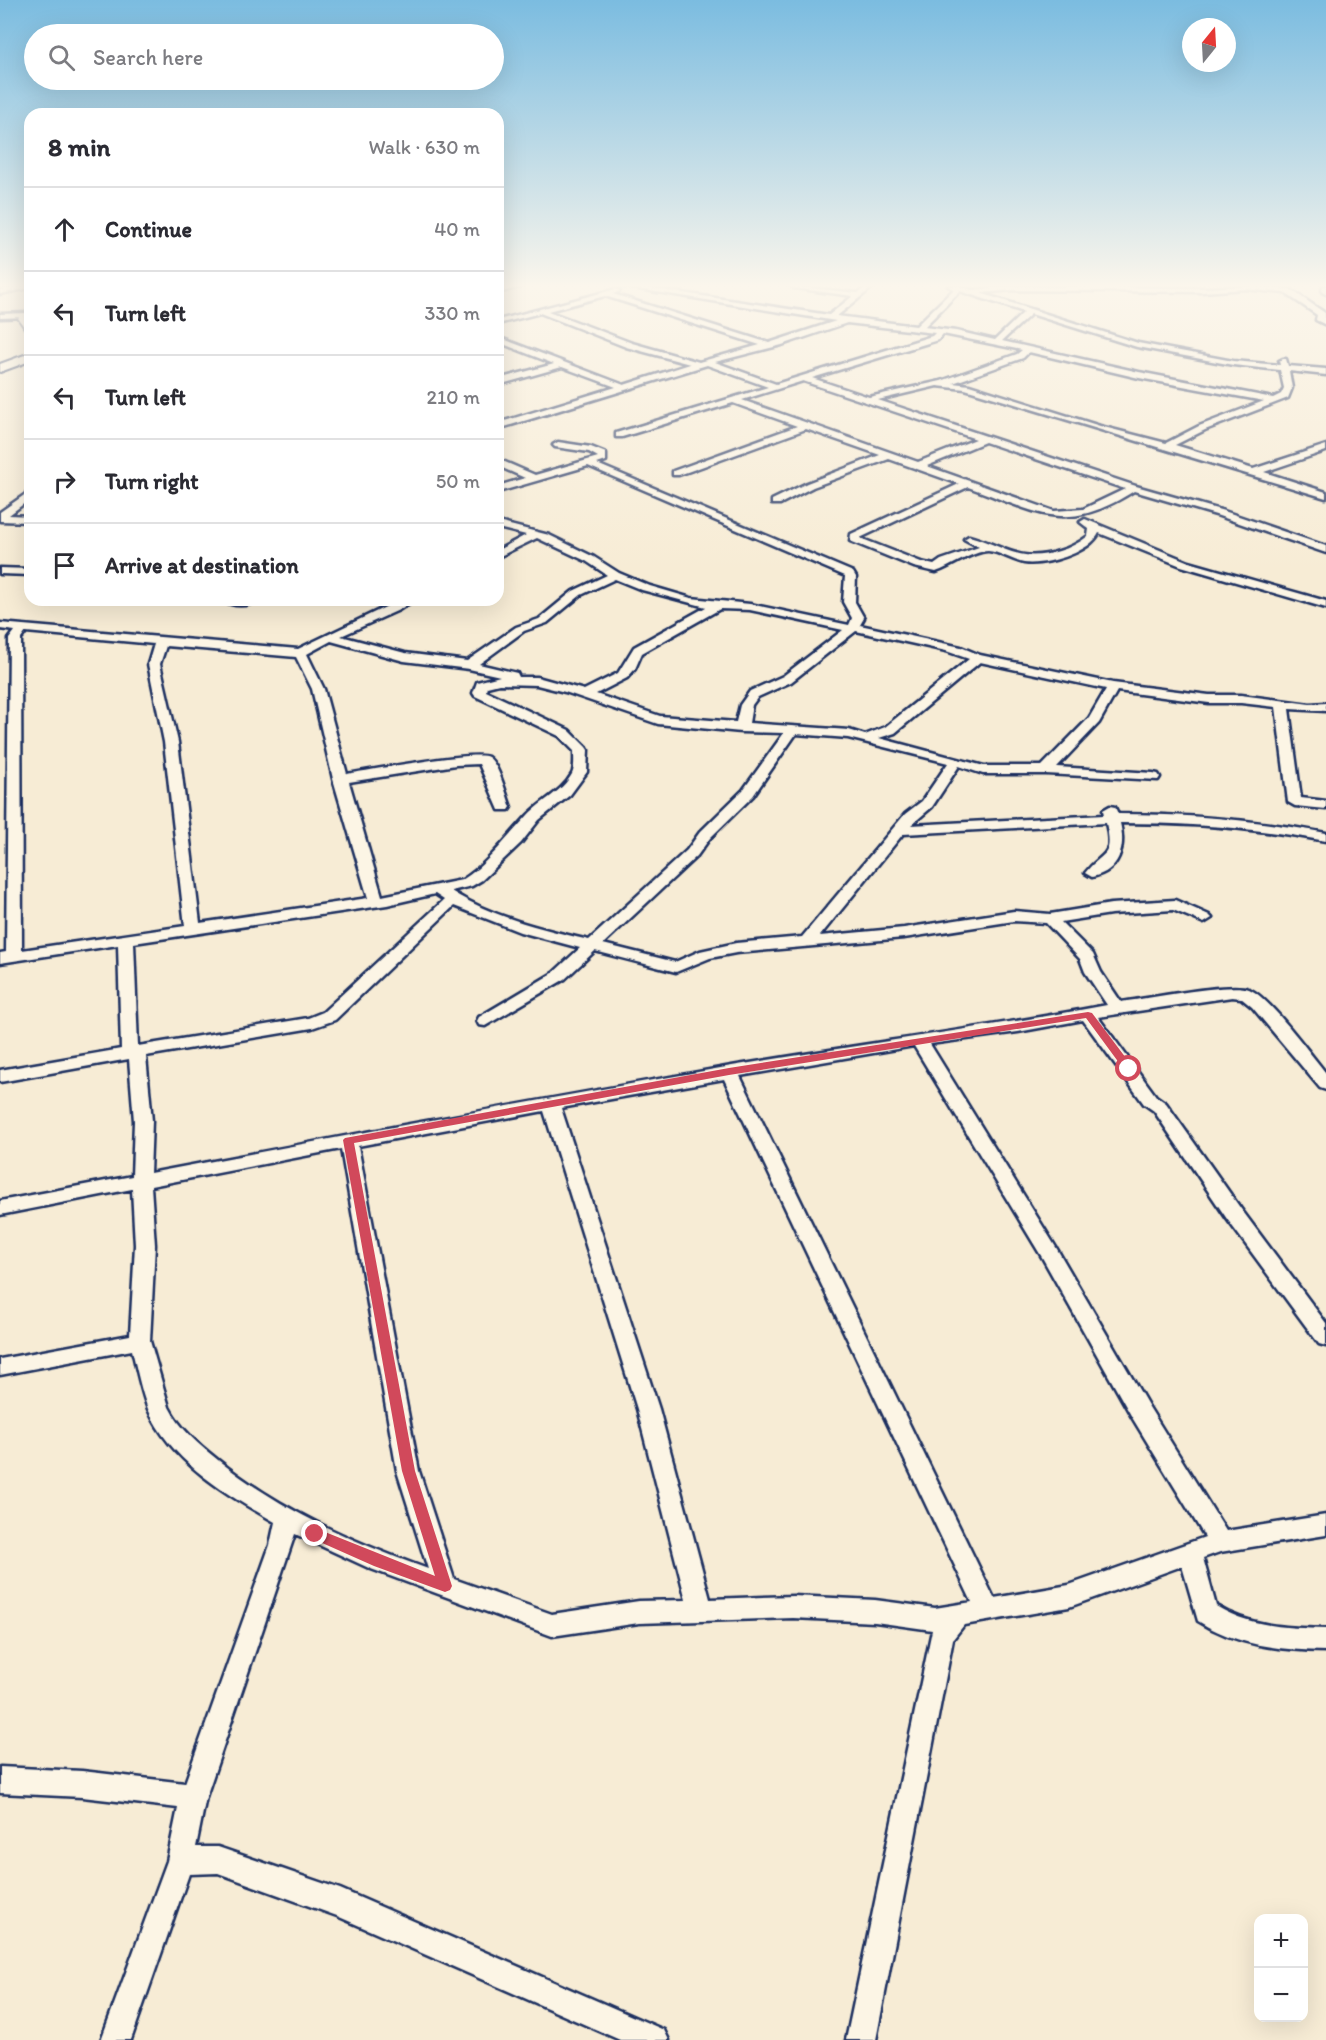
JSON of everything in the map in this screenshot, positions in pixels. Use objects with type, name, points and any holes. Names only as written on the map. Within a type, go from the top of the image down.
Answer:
[{"type":"street","points":[[608,381],[623,387]]},
{"type":"street","points":[[504,424],[642,381]]},
{"type":"street","points":[[759,381],[774,386]]},
{"type":"street","points":[[619,435],[795,381]]},
{"type":"street","points":[[812,381],[1133,488],[1220,513],[1326,550]]},
{"type":"street","points":[[868,400],[951,381]]},
{"type":"street","points":[[1174,381],[1271,400]]},
{"type":"street","points":[[1167,446],[1202,428],[1285,396],[1288,392],[1286,381]]},
{"type":"street","points":[[943,384],[966,387],[1326,495]]},
{"type":"street","points":[[734,400],[966,484],[1053,514],[1067,516],[1195,567],[1326,605]]},
{"type":"street","points":[[676,473],[805,426]]},
{"type":"street","points":[[917,466],[986,438]]},
{"type":"street","points":[[504,487],[602,460],[603,455],[591,450],[558,445]]},
{"type":"street","points":[[1251,473],[1276,467],[1291,459],[1326,448]]},
{"type":"street","points":[[776,502],[810,484],[890,455]]},
{"type":"street","points":[[590,464],[849,574],[851,577],[849,602],[858,618],[853,628],[787,679],[754,694],[746,705],[741,728]]},
{"type":"street","points":[[504,465],[533,478]]},
{"type":"street","points":[[966,484],[856,534],[854,539],[918,565],[936,569],[945,562],[989,547]]},
{"type":"street","points":[[1067,516],[1115,501],[1133,488]]},
{"type":"street","points":[[0,517],[24,499]]},
{"type":"street","points":[[0,517],[24,519]]},
{"type":"street","points":[[504,526],[537,534],[615,575],[646,588],[712,606],[750,607],[952,651],[982,655],[1113,687],[1209,699],[1241,699],[1326,707]]},
{"type":"street","points":[[969,539],[1015,557],[1037,561],[1084,544],[1095,535],[1094,527]]},
{"type":"street","points":[[504,551],[537,534]]},
{"type":"street","points":[[0,571],[24,572]]},
{"type":"street","points":[[469,665],[520,628],[543,621],[578,593],[615,575]]},
{"type":"street","points":[[0,626],[300,653],[395,606]]},
{"type":"street","points":[[583,695],[621,677],[629,669],[632,655],[638,650],[712,606]]},
{"type":"street","points":[[22,629],[15,639],[7,957],[376,901],[446,894],[474,910],[525,929],[676,967],[706,954],[736,948],[904,933],[1014,916],[1050,919],[1111,909],[1175,905],[1204,918]]},
{"type":"street","points":[[330,637],[404,657],[469,665],[525,679],[658,720],[741,728],[834,732],[868,738],[972,768],[996,771],[1046,770],[1153,777]]},
{"type":"street","points":[[161,641],[154,664],[176,773],[193,928]]},
{"type":"street","points":[[300,653],[318,689],[340,779],[376,901]]},
{"type":"street","points":[[868,738],[890,730],[982,655]]},
{"type":"street","points":[[0,1076],[312,1023],[329,1016],[353,996],[446,894],[477,877],[516,840],[534,817],[565,792],[580,771],[581,750],[564,733],[479,693],[482,685],[499,680],[525,679]]},
{"type":"street","points":[[1046,770],[1094,720],[1113,687]]},
{"type":"street","points":[[1282,704],[1295,802],[1326,805]]},
{"type":"street","points":[[484,1021],[559,976],[692,853],[705,836],[740,802],[779,752],[792,731]]},
{"type":"street","points":[[340,779],[456,761],[483,760],[489,767],[504,807]]},
{"type":"street","points":[[806,943],[899,830],[927,804],[955,762]]},
{"type":"street","points":[[899,830],[1111,814],[1185,817],[1326,837]]},
{"type":"street","points":[[1092,873],[1112,861],[1118,843],[1111,814]]},
{"type":"street","points":[[1050,919],[1087,957],[1093,972],[1117,1008]]},
{"type":"street","points":[[126,939],[133,1052],[143,1121],[141,1181],[145,1245],[140,1341],[158,1407],[166,1423],[189,1450],[240,1491],[310,1531],[379,1562],[552,1625],[639,1612],[793,1607],[875,1611],[942,1623],[988,1610],[1069,1596],[1220,1542],[1326,1525]]},
{"type":"street","points":[[0,1208],[348,1140],[729,1072],[919,1040],[1088,1015],[1117,1008],[1232,992],[1245,993],[1258,1003],[1326,1084]]},
{"type":"street","points":[[1088,1015],[1150,1100],[1160,1107],[1234,1214],[1326,1338]]},
{"type":"street","points":[[919,1040],[1050,1254],[1141,1413],[1220,1542]]},
{"type":"street","points":[[729,1072],[988,1610]]},
{"type":"street","points":[[551,1104],[648,1409],[701,1610]]},
{"type":"street","points":[[348,1140],[408,1471],[445,1586]]},
{"type":"street","points":[[0,1367],[140,1341]]},
{"type":"street","points":[[116,2040],[180,1861],[193,1797],[282,1545],[287,1518]]},
{"type":"street","points":[[282,1545],[310,1531]]},
{"type":"street","points":[[1190,1553],[1206,1613],[1223,1625],[1274,1639],[1326,1641]]},
{"type":"street","points":[[861,2040],[942,1623]]},
{"type":"street","points":[[0,1780],[82,1784],[193,1797]]},
{"type":"street","points":[[180,1861],[218,1860],[340,1903],[654,2040]]},
{"type":"route","points":[[315,1534],[379,1562],[445,1586],[408,1471],[348,1140],[729,1072],[919,1040],[1088,1015],[1129,1069]]}]
